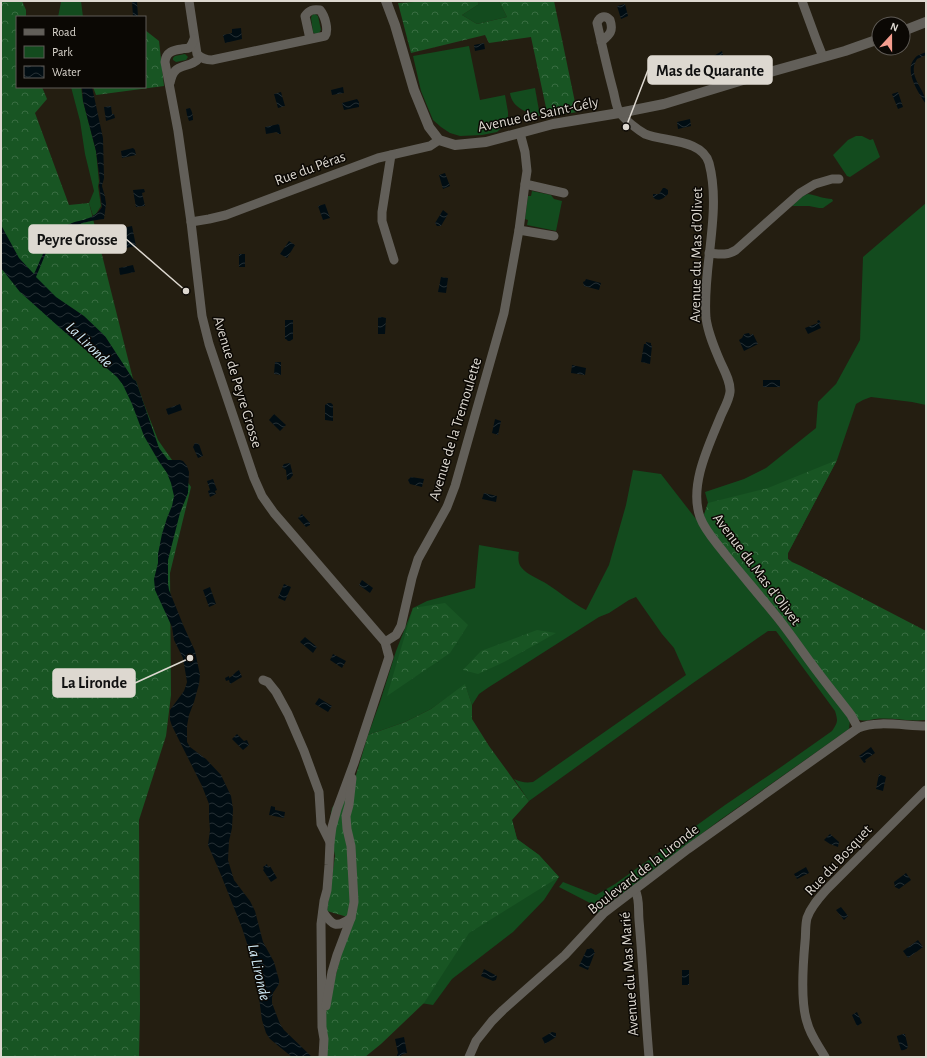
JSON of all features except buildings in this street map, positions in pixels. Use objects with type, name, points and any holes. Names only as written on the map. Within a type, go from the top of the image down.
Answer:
[{"type":"street","points":[[190,1],[196,54],[208,60],[310,40]]},
{"type":"street","points":[[386,1],[423,114],[439,140]]},
{"type":"street","points":[[802,1],[823,57]]},
{"type":"street","points":[[911,28],[926,22]]},
{"type":"street","points":[[176,70],[170,68],[165,62],[166,57],[173,50],[189,48],[194,39]]},
{"type":"street","points":[[601,42],[619,113]]},
{"type":"street","name":"Avenue de Saint-Gély","points":[[439,140],[450,144],[460,145],[486,142],[541,126],[664,104],[871,43]]},
{"type":"street","points":[[170,85],[172,76],[176,70],[194,63],[200,57]]},
{"type":"street","name":"Avenue de Peyre Grosse","points":[[165,62],[178,131],[202,316],[205,330],[251,471],[262,496],[274,513],[385,642]]},
{"type":"street","name":"Avenue du Mas d'Olivet","points":[[619,113],[637,129],[644,133],[685,143],[699,149],[708,160],[710,167],[713,196],[706,289],[706,319],[711,341],[727,375],[730,390],[708,448],[698,481],[698,506],[700,517],[706,529],[779,620],[851,715],[858,728]]},
{"type":"street","name":"Avenue de la Tremoulette","points":[[385,642],[396,634],[401,626],[418,559],[447,507],[455,486],[504,313],[519,230],[525,184],[525,152],[520,133]]},
{"type":"street","name":"Rue du Péras","points":[[191,222],[226,215],[346,170],[391,155],[430,146],[439,140]]},
{"type":"street","points":[[391,155],[382,212],[382,221],[394,260]]},
{"type":"street","points":[[709,253],[722,255],[732,253],[800,193],[820,182],[832,179],[839,180]]},
{"type":"street","points":[[525,184],[564,193]]},
{"type":"street","points":[[519,230],[554,236]]},
{"type":"street","points":[[323,1057],[324,1038],[322,1027],[321,937],[330,866],[330,842],[332,827],[389,657],[385,642]]},
{"type":"street","points":[[263,680],[268,682],[276,692],[288,714],[304,751],[319,792],[320,824],[330,842]]},
{"type":"street","points":[[858,728],[870,725],[886,724],[926,726]]},
{"type":"street","name":"Boulevard de la Lironde","points":[[469,1057],[476,1041],[503,1010],[566,955],[604,913],[688,849],[858,728]]},
{"type":"street","points":[[322,1027],[332,972],[351,918],[354,902],[351,846],[347,830],[346,816],[349,805],[354,763]]},
{"type":"street","name":"Rue du Bosquet","points":[[825,1057],[809,1029],[805,1015],[803,980],[808,916],[815,902],[828,888],[926,790]]},
{"type":"street","name":"Avenue du Mas Marié","points":[[635,890],[638,895],[648,1057]]},
{"type":"street","points":[[323,912],[330,922],[334,924],[342,924],[351,918]]},
{"type":"green space","points":[[1,1],[22,1],[26,10],[26,16],[16,16],[16,88],[42,88],[47,99],[35,113],[69,205],[89,203],[133,379],[136,381],[158,440],[191,487],[170,573],[171,695],[166,736],[139,820],[139,1057],[1,1057]]},
{"type":"green space","points":[[59,1],[81,1],[83,16],[58,16],[61,2]]},
{"type":"green space","points":[[477,1],[499,1],[507,17],[477,24],[462,15],[479,4]]},
{"type":"green space","points":[[477,1],[479,4],[462,15],[477,24],[507,17],[499,1],[554,1],[577,112],[548,117],[531,37],[489,43],[485,35],[411,53],[398,3]]},
{"type":"green space","points":[[315,14],[318,16],[321,30],[319,33],[315,34],[313,32],[311,18],[312,15]]},
{"type":"green space","points":[[146,31],[159,41],[164,86],[96,95],[93,88],[146,88]]},
{"type":"green space","points":[[469,46],[480,100],[505,95],[508,118],[497,132],[482,135],[460,136],[450,133],[433,120],[421,91],[413,56]]},
{"type":"green space","points":[[185,54],[188,57],[186,60],[176,62],[173,60],[175,56]]},
{"type":"green space","points":[[71,88],[81,88],[96,151],[101,206],[93,216],[89,203],[94,191],[85,154],[80,121]]},
{"type":"green space","points":[[535,88],[540,116],[525,111],[517,106],[511,98],[510,93]]},
{"type":"green space","points":[[856,136],[862,136],[870,140],[873,139],[880,157],[850,177],[847,176],[833,155],[848,140]]},
{"type":"green space","points":[[532,191],[551,195],[554,199],[562,201],[556,231],[527,225],[528,220],[525,219],[528,196],[531,196]]},
{"type":"green space","points":[[808,194],[832,199],[833,201],[823,208],[792,206],[803,196]]},
{"type":"green space","points":[[926,203],[926,405],[871,397],[856,404],[837,460],[788,553],[788,559],[792,562],[704,515],[708,503],[705,492],[744,479],[766,468],[816,428],[818,402],[836,384],[860,340],[863,257]]},
{"type":"green space","points":[[837,460],[788,553],[788,559],[926,631],[926,720],[881,719],[864,721],[857,719],[708,527],[704,515],[708,503],[768,488]]},
{"type":"green space","points":[[633,470],[661,474],[850,720],[849,729],[720,820],[597,913],[590,903],[559,887],[563,882],[596,895],[615,884],[832,731],[834,728],[837,721],[835,711],[776,631],[768,631],[529,801],[514,779],[523,782],[533,782],[686,675],[674,648],[662,634],[636,597],[609,613],[599,617],[489,687],[479,694],[472,705],[465,685],[431,709],[405,722],[368,735],[396,651],[413,608],[427,601],[475,588],[479,545],[519,552],[518,558],[523,570],[586,610],[609,565],[626,505]]},
{"type":"green space","points":[[445,603],[468,625],[450,653],[387,696],[413,608]]},
{"type":"green space","points":[[537,630],[556,633],[504,662],[478,674],[463,670],[481,651]]},
{"type":"green space","points":[[465,684],[472,705],[472,719],[489,746],[529,801],[512,820],[517,839],[539,855],[559,877],[469,933],[424,1003],[381,1044],[365,1057],[323,1057],[322,1027],[351,918],[327,911],[335,856],[329,825],[332,808],[356,775],[368,735],[405,722],[431,709]]},
{"type":"green space","points":[[512,820],[517,839],[539,855],[559,877],[544,900],[513,932],[452,979],[433,1005],[389,998]]},
{"type":"water","points":[[132,1],[137,1],[138,16],[133,16]]},
{"type":"water","points":[[625,4],[628,16],[621,19],[617,6]]},
{"type":"water","points":[[241,28],[242,39],[225,43],[223,35],[232,33],[232,29]]},
{"type":"water","points":[[484,43],[485,49],[475,51],[474,45]]},
{"type":"water","points":[[722,51],[722,56],[727,67],[720,71],[712,57]]},
{"type":"water","points":[[926,52],[926,55],[917,59],[914,65],[914,71],[926,104],[913,82],[911,69],[912,63],[916,57]]},
{"type":"water","points":[[343,87],[344,93],[332,95],[331,90]]},
{"type":"water","points":[[82,88],[92,88],[103,138],[104,178],[102,186],[106,204],[104,219],[79,224],[57,237],[47,251],[36,277],[56,297],[84,316],[105,336],[133,379],[136,381],[159,448],[168,460],[180,460],[187,466],[189,472],[188,493],[180,513],[168,560],[168,584],[169,590],[195,651],[200,675],[199,684],[189,715],[187,742],[190,747],[206,759],[221,775],[231,796],[233,809],[228,860],[234,880],[250,901],[255,911],[263,942],[274,962],[279,984],[273,993],[272,1003],[280,1024],[284,1030],[312,1057],[292,1057],[270,1039],[266,1033],[262,1020],[255,968],[242,928],[208,845],[210,830],[209,804],[202,786],[170,720],[170,710],[184,691],[187,682],[183,658],[174,640],[172,627],[155,590],[154,579],[162,534],[174,496],[171,483],[167,473],[144,436],[132,404],[123,385],[117,377],[20,292],[1,268],[1,225],[19,258],[34,274],[49,243],[58,232],[69,224],[94,216],[102,207],[96,151],[83,101]]},
{"type":"water","points":[[281,92],[285,106],[278,108],[274,94]]},
{"type":"water","points":[[898,92],[903,107],[898,109],[892,94]]},
{"type":"water","points":[[357,99],[359,102],[359,107],[344,110],[342,103]]},
{"type":"water","points":[[111,106],[112,114],[114,114],[115,118],[106,121],[104,107]]},
{"type":"water","points":[[190,108],[193,120],[189,121],[186,109]]},
{"type":"water","points":[[690,119],[691,126],[678,129],[677,122]]},
{"type":"water","points":[[279,124],[281,134],[278,134],[277,132],[266,134],[265,127]]},
{"type":"water","points":[[133,148],[136,155],[122,158],[121,151]]},
{"type":"water","points":[[445,173],[450,186],[443,189],[439,175]]},
{"type":"water","points":[[663,188],[668,190],[668,194],[659,200],[655,199],[653,194],[659,194]]},
{"type":"water","points":[[144,189],[145,192],[142,193],[145,206],[136,207],[133,190]]},
{"type":"water","points":[[325,204],[330,218],[323,220],[318,206]]},
{"type":"water","points":[[443,210],[448,214],[441,226],[437,226],[435,223]]},
{"type":"water","points":[[132,226],[136,246],[126,248],[122,228]]},
{"type":"water","points":[[289,241],[295,245],[287,258],[280,254]]},
{"type":"water","points":[[239,254],[245,254],[245,267],[239,267]]},
{"type":"water","points":[[133,265],[135,272],[120,275],[119,268]]},
{"type":"water","points":[[441,277],[448,278],[446,293],[438,292]]},
{"type":"water","points":[[586,279],[601,283],[599,290],[584,286],[583,282]]},
{"type":"water","points":[[378,318],[386,318],[385,334],[378,334]]},
{"type":"water","points":[[285,320],[293,320],[293,339],[290,341],[285,339]]},
{"type":"water","points":[[819,320],[821,323],[819,324],[821,328],[808,334],[805,328],[818,323],[817,321]]},
{"type":"water","points":[[749,333],[750,335],[753,334],[758,344],[744,351],[739,340],[744,334]]},
{"type":"water","points":[[646,342],[651,343],[652,346],[650,364],[641,362],[644,344],[646,344]]},
{"type":"water","points":[[275,362],[281,362],[281,375],[274,374]]},
{"type":"water","points":[[572,365],[586,368],[585,375],[571,373]]},
{"type":"water","points":[[763,380],[780,380],[780,387],[763,387]]},
{"type":"water","points":[[328,403],[333,405],[333,421],[325,420],[325,405]]},
{"type":"water","points":[[180,404],[182,410],[168,415],[166,409]]},
{"type":"water","points":[[274,414],[286,425],[280,431],[269,420]]},
{"type":"water","points":[[495,419],[501,421],[498,435],[492,433]]},
{"type":"water","points":[[195,443],[199,444],[203,456],[198,458],[193,447]]},
{"type":"water","points":[[290,463],[293,475],[287,480],[286,470],[282,467],[284,464]]},
{"type":"water","points":[[411,477],[424,479],[422,487],[410,484],[408,480]]},
{"type":"water","points":[[213,479],[217,490],[215,491],[216,494],[210,497],[208,491],[210,490],[207,481]]},
{"type":"water","points":[[484,493],[497,496],[496,502],[482,499]]},
{"type":"water","points":[[302,514],[310,523],[310,525],[306,527],[298,518]]},
{"type":"water","points":[[362,580],[373,588],[370,593],[359,585]]},
{"type":"water","points":[[284,584],[291,587],[285,601],[278,598]]},
{"type":"water","points":[[210,587],[216,604],[209,607],[203,590]]},
{"type":"water","points":[[305,637],[317,647],[313,653],[300,642]]},
{"type":"water","points":[[333,654],[346,661],[342,668],[330,660]]},
{"type":"water","points":[[239,670],[242,677],[230,684],[229,680],[226,681],[225,678],[229,676],[229,678]]},
{"type":"water","points":[[319,698],[332,706],[328,712],[315,704]]},
{"type":"water","points":[[237,734],[244,741],[247,740],[249,745],[243,750],[232,739]]},
{"type":"water","points":[[871,747],[875,753],[865,760],[866,762],[864,763],[859,756]]},
{"type":"water","points":[[879,774],[886,777],[883,791],[876,789]]},
{"type":"water","points":[[271,806],[275,807],[275,810],[285,812],[284,818],[269,815]]},
{"type":"water","points":[[830,834],[839,842],[838,847],[824,840]]},
{"type":"water","points":[[267,864],[268,867],[270,866],[277,878],[271,882],[263,870],[263,867]]},
{"type":"water","points":[[806,867],[809,873],[797,879],[794,874]]},
{"type":"water","points":[[906,873],[911,880],[899,889],[895,887],[894,882]]},
{"type":"water","points":[[841,907],[848,916],[844,920],[836,910]]},
{"type":"water","points":[[918,940],[923,947],[908,958],[903,951]]},
{"type":"water","points":[[591,948],[595,952],[588,970],[579,966],[587,949]]},
{"type":"water","points":[[484,969],[497,976],[496,980],[493,981],[481,976]]},
{"type":"water","points":[[682,970],[689,970],[689,985],[682,985]]},
{"type":"water","points":[[857,1012],[862,1023],[857,1026],[852,1015]]},
{"type":"water","points":[[552,1032],[556,1033],[556,1037],[545,1044],[542,1038]]},
{"type":"water","points":[[905,1034],[908,1047],[905,1050],[901,1050],[897,1036]]},
{"type":"water","points":[[404,1037],[407,1053],[401,1055],[402,1057],[397,1057],[398,1053],[395,1039]]},
{"type":"place","name":"Mas de Quarante","points":[[626,127]]},
{"type":"place","name":"Peyre Grosse","points":[[186,291]]},
{"type":"place","name":"La Lironde","points":[[190,658]]}]
